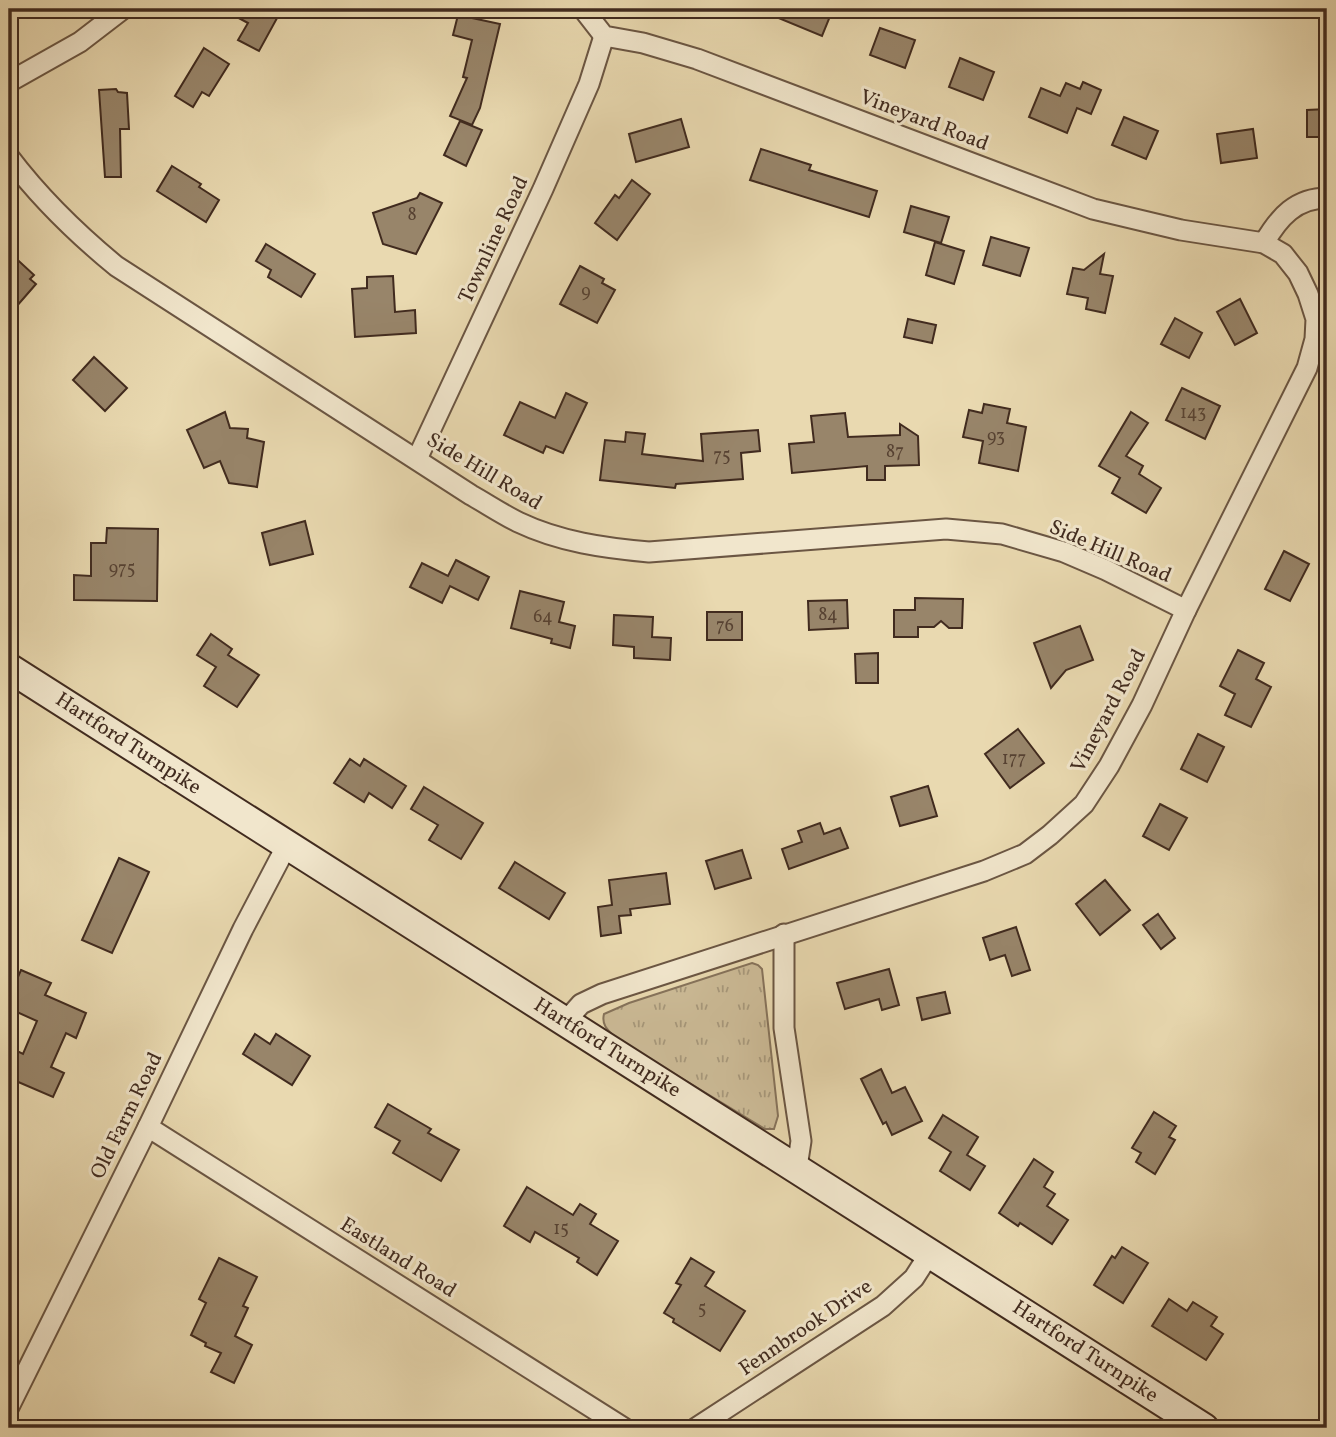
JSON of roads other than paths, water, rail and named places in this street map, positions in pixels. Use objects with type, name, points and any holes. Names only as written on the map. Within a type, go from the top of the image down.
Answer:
[{"type":"main road","name":"Hartford Turnpike","points":[[9,668],[1204,1428]]},
{"type":"street","points":[[9,82],[40,62],[80,42],[123,9]]},
{"type":"street","points":[[583,9],[604,36]]},
{"type":"street","name":"Vineyard Road","points":[[565,1022],[581,1004],[602,994],[984,871],[1025,854],[1050,835],[1084,804],[1109,766],[1142,705],[1186,610],[1321,339],[1316,318],[1298,273],[1283,254],[1264,243],[1181,230],[1094,209],[697,59],[643,43],[604,36]]},
{"type":"street","name":"Townline Road","points":[[416,459],[543,189],[589,84],[604,36]]},
{"type":"street","name":"Side Hill Road","points":[[9,157],[74,230],[116,266],[517,522],[563,539],[611,549],[649,552],[946,529],[1002,534],[1064,552],[1186,610]]},
{"type":"street","points":[[1264,243],[1277,221],[1296,205],[1327,198]]},
{"type":"street","name":"Old Farm Road","points":[[9,1407],[287,845]]},
{"type":"street","points":[[784,934],[783,1028],[801,1141],[797,1167]]},
{"type":"street","name":"Eastland Road","points":[[148,1127],[624,1428]]},
{"type":"street","name":"Fennbrook Drive","points":[[696,1428],[883,1306],[914,1279],[930,1253]]}]
